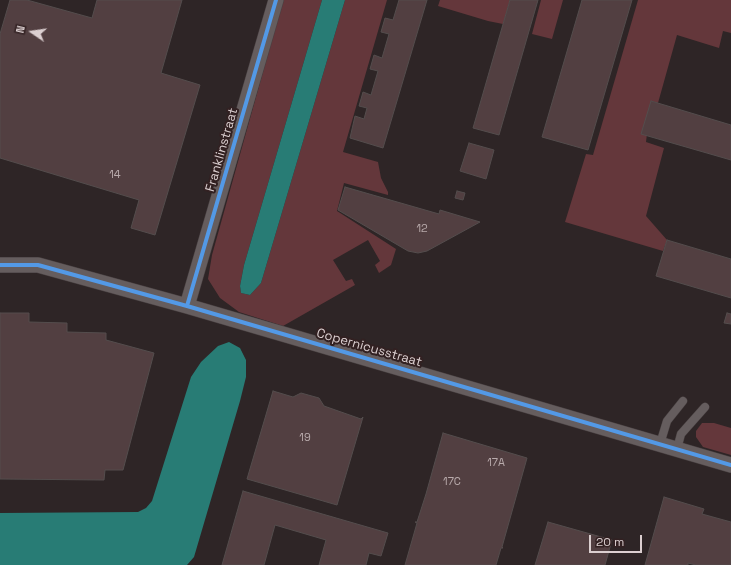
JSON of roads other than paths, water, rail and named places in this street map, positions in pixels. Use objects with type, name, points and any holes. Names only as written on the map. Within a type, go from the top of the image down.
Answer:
[{"type":"street","name":"Franklinstraat","points":[[187,306],[276,0]]},
{"type":"street","name":"Copernicusstraat","points":[[0,265],[38,265],[187,306],[731,464]]},
{"type":"lane","points":[[660,444],[667,420],[683,401]]},
{"type":"lane","points":[[677,449],[681,434],[705,407]]},
{"type":"water","points":[[322,0],[345,0],[261,283],[250,295],[241,293],[240,286],[244,265]]},
{"type":"water","points":[[229,342],[240,348],[246,360],[246,377],[194,557],[187,565],[0,565],[0,513],[138,512],[146,508],[152,501],[191,377],[201,362],[218,346]]}]
